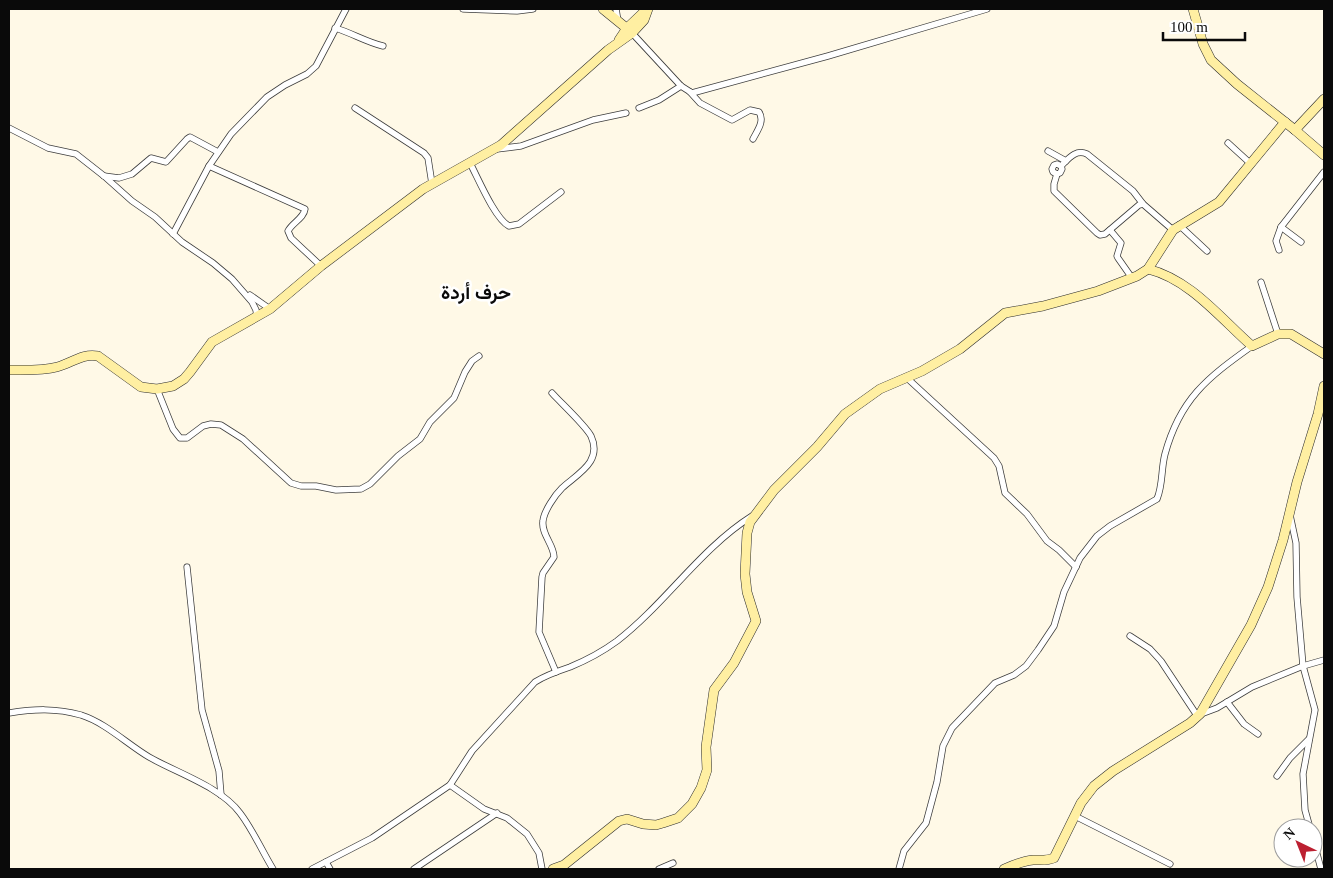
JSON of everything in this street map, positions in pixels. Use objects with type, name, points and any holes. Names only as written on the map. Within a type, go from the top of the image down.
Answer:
[{"type":"main road","points":[[603,9],[630,30]]},
{"type":"main road","points":[[9,370],[39,370],[57,367],[85,355],[93,355],[98,356],[141,387],[156,389],[173,386],[184,379],[212,342],[270,309],[321,266],[388,215],[432,184],[495,149],[523,128],[630,30],[644,20],[648,9]]},
{"type":"main road","points":[[1193,9],[1198,30],[1209,58],[1237,84],[1324,155]]},
{"type":"main road","points":[[1295,130],[1324,100]]},
{"type":"main road","points":[[553,869],[564,865],[619,821],[627,819],[643,824],[656,825],[670,821],[685,812],[696,798],[707,770],[706,753],[714,690],[734,663],[756,621],[747,592],[745,574],[746,533],[753,516],[774,490],[845,414],[880,389],[907,378],[960,348],[1005,313],[1030,309],[1098,291],[1132,278],[1148,269],[1176,227],[1212,208],[1219,202],[1285,122]]},
{"type":"main road","points":[[1148,269],[1168,276],[1193,292],[1216,311],[1252,346],[1278,334],[1291,334],[1324,354]]},
{"type":"main road","points":[[1004,869],[1029,860],[1049,860],[1054,858],[1087,794],[1102,778],[1199,715],[1260,608],[1283,540],[1297,482],[1321,415],[1324,386]]},
{"type":"street","points":[[173,234],[208,166],[231,134],[266,97],[285,84],[307,74],[316,66],[346,9]]},
{"type":"street","points":[[463,9],[517,11],[533,9]]},
{"type":"street","points":[[616,9],[618,21]]},
{"type":"street","points":[[690,92],[701,92],[987,9]]},
{"type":"street","points":[[335,28],[383,46]]},
{"type":"street","points":[[630,30],[680,86],[690,92],[700,103],[732,120],[750,110],[760,112],[762,122],[753,139]]},
{"type":"street","points":[[639,108],[659,100],[680,86]]},
{"type":"street","points":[[355,108],[424,153],[428,158],[432,184]]},
{"type":"street","points":[[495,149],[521,146],[593,120],[626,113]]},
{"type":"street","points":[[9,128],[48,148],[76,154],[132,201],[155,217],[191,249],[214,263],[252,302],[257,317]]},
{"type":"street","points":[[104,176],[119,178],[132,174],[151,158],[166,162],[190,137],[218,152]]},
{"type":"street","points":[[1228,143],[1250,164]]},
{"type":"street","points":[[1048,151],[1063,164]]},
{"type":"street","points":[[1143,204],[1139,205],[1103,235],[1097,233],[1054,191],[1056,174],[1053,172],[1052,167],[1055,164],[1063,164],[1076,153],[1087,154],[1133,191],[1143,204],[1207,251]]},
{"type":"street","points":[[470,163],[504,223],[509,226],[519,224],[561,192]]},
{"type":"street","points":[[208,166],[305,209],[305,213],[290,226],[288,231],[291,238],[321,266]]},
{"type":"street","points":[[1279,250],[1276,241],[1281,226],[1324,172]]},
{"type":"street","points":[[1281,226],[1301,242]]},
{"type":"street","points":[[1110,230],[1121,243],[1117,256],[1132,278]]},
{"type":"street","points":[[1261,282],[1278,334]]},
{"type":"street","points":[[240,288],[270,309]]},
{"type":"street","points":[[899,869],[904,851],[926,823],[938,782],[943,746],[948,734],[995,683],[1014,675],[1026,666],[1054,626],[1064,592],[1076,567],[1084,552],[1098,536],[1157,499],[1165,454],[1180,414],[1186,404],[1198,388],[1216,372],[1252,346]]},
{"type":"street","points":[[156,389],[173,429],[180,438],[187,438],[206,425],[221,425],[243,438],[291,483],[331,490],[357,489],[370,484],[398,456],[420,439],[430,422],[454,398],[465,372],[472,361],[479,356]]},
{"type":"street","points":[[907,378],[994,458],[999,466],[1005,493],[1027,514],[1047,541],[1076,567]]},
{"type":"street","points":[[552,393],[590,435],[593,448],[593,455],[588,465],[561,489],[543,518],[542,527],[554,557],[542,577],[539,632],[556,672]]},
{"type":"street","points":[[1290,512],[1296,543],[1297,597],[1304,666],[1315,710],[1303,774],[1307,818]]},
{"type":"street","points":[[312,869],[372,838],[450,785],[470,754],[535,682],[597,655],[616,641],[656,606],[717,542],[732,529],[753,516]]},
{"type":"street","points":[[186,568],[202,710],[219,771],[221,795]]},
{"type":"street","points":[[1130,636],[1150,649],[1161,661],[1199,715],[1228,702],[1252,687],[1324,660]]},
{"type":"street","points":[[1228,702],[1244,724],[1258,734]]},
{"type":"street","points":[[9,712],[40,708],[82,716],[106,728],[148,756],[221,795],[240,812],[273,869]]},
{"type":"street","points":[[1277,776],[1293,754],[1309,739]]},
{"type":"street","points":[[450,785],[477,804],[513,822],[532,840],[539,853],[542,869]]},
{"type":"street","points":[[414,869],[497,813]]},
{"type":"street","points":[[1075,816],[1170,864]]},
{"type":"street","points":[[326,862],[330,869]]},
{"type":"street","points":[[423,863],[427,869]]},
{"type":"street","points":[[659,869],[673,863]]},
{"type":"district","name":"حرف أردة","points":[[476,292]]}]
